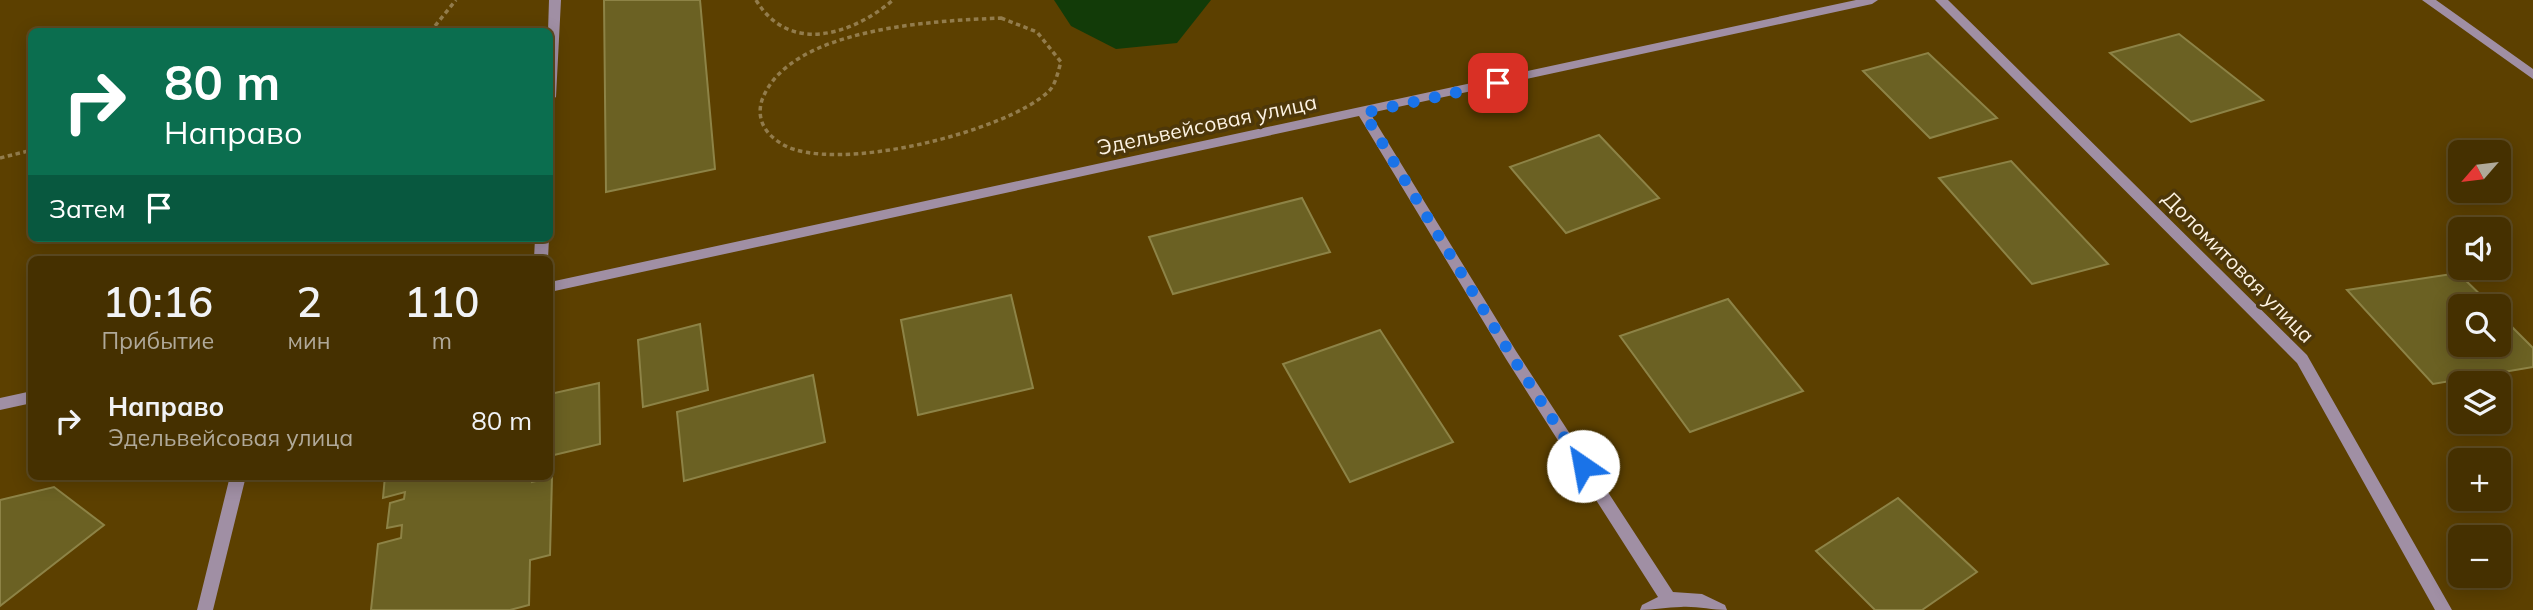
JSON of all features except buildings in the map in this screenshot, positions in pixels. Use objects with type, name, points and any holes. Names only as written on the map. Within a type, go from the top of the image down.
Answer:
[{"type":"street","points":[[553,39],[555,0]]},
{"type":"street","name":"Эдельвейсовая улица","points":[[553,285],[1364,113],[1872,0]]},
{"type":"street","name":"Доломитовая улица","points":[[1941,0],[2302,359],[2444,610]]},
{"type":"street","points":[[2428,0],[2533,75]]},
{"type":"street","points":[[1364,113],[1511,355],[1670,600]]},
{"type":"street","points":[[0,404],[28,398]]},
{"type":"street","points":[[205,610],[237,480]]},
{"type":"street","points":[[1648,610],[1670,600],[1692,600],[1719,610]]},
{"type":"path","points":[[433,28],[456,0]]},
{"type":"path","points":[[755,0],[766,20],[785,29],[810,34],[833,32],[859,25],[880,14],[893,0]]},
{"type":"path","points":[[1001,18],[1026,25],[1047,37],[1061,62],[1051,90],[1010,117],[952,136],[910,145],[823,155],[790,148],[767,133],[759,115],[760,95],[768,82],[789,62],[812,50],[912,26],[1001,18]]},
{"type":"path","points":[[0,158],[28,151]]},
{"type":"shaded area","points":[[1054,0],[1211,0],[1177,43],[1116,49],[1071,26]]},
{"type":"route","points":[[1498,83],[1364,113],[1511,355],[1583,466]]}]
